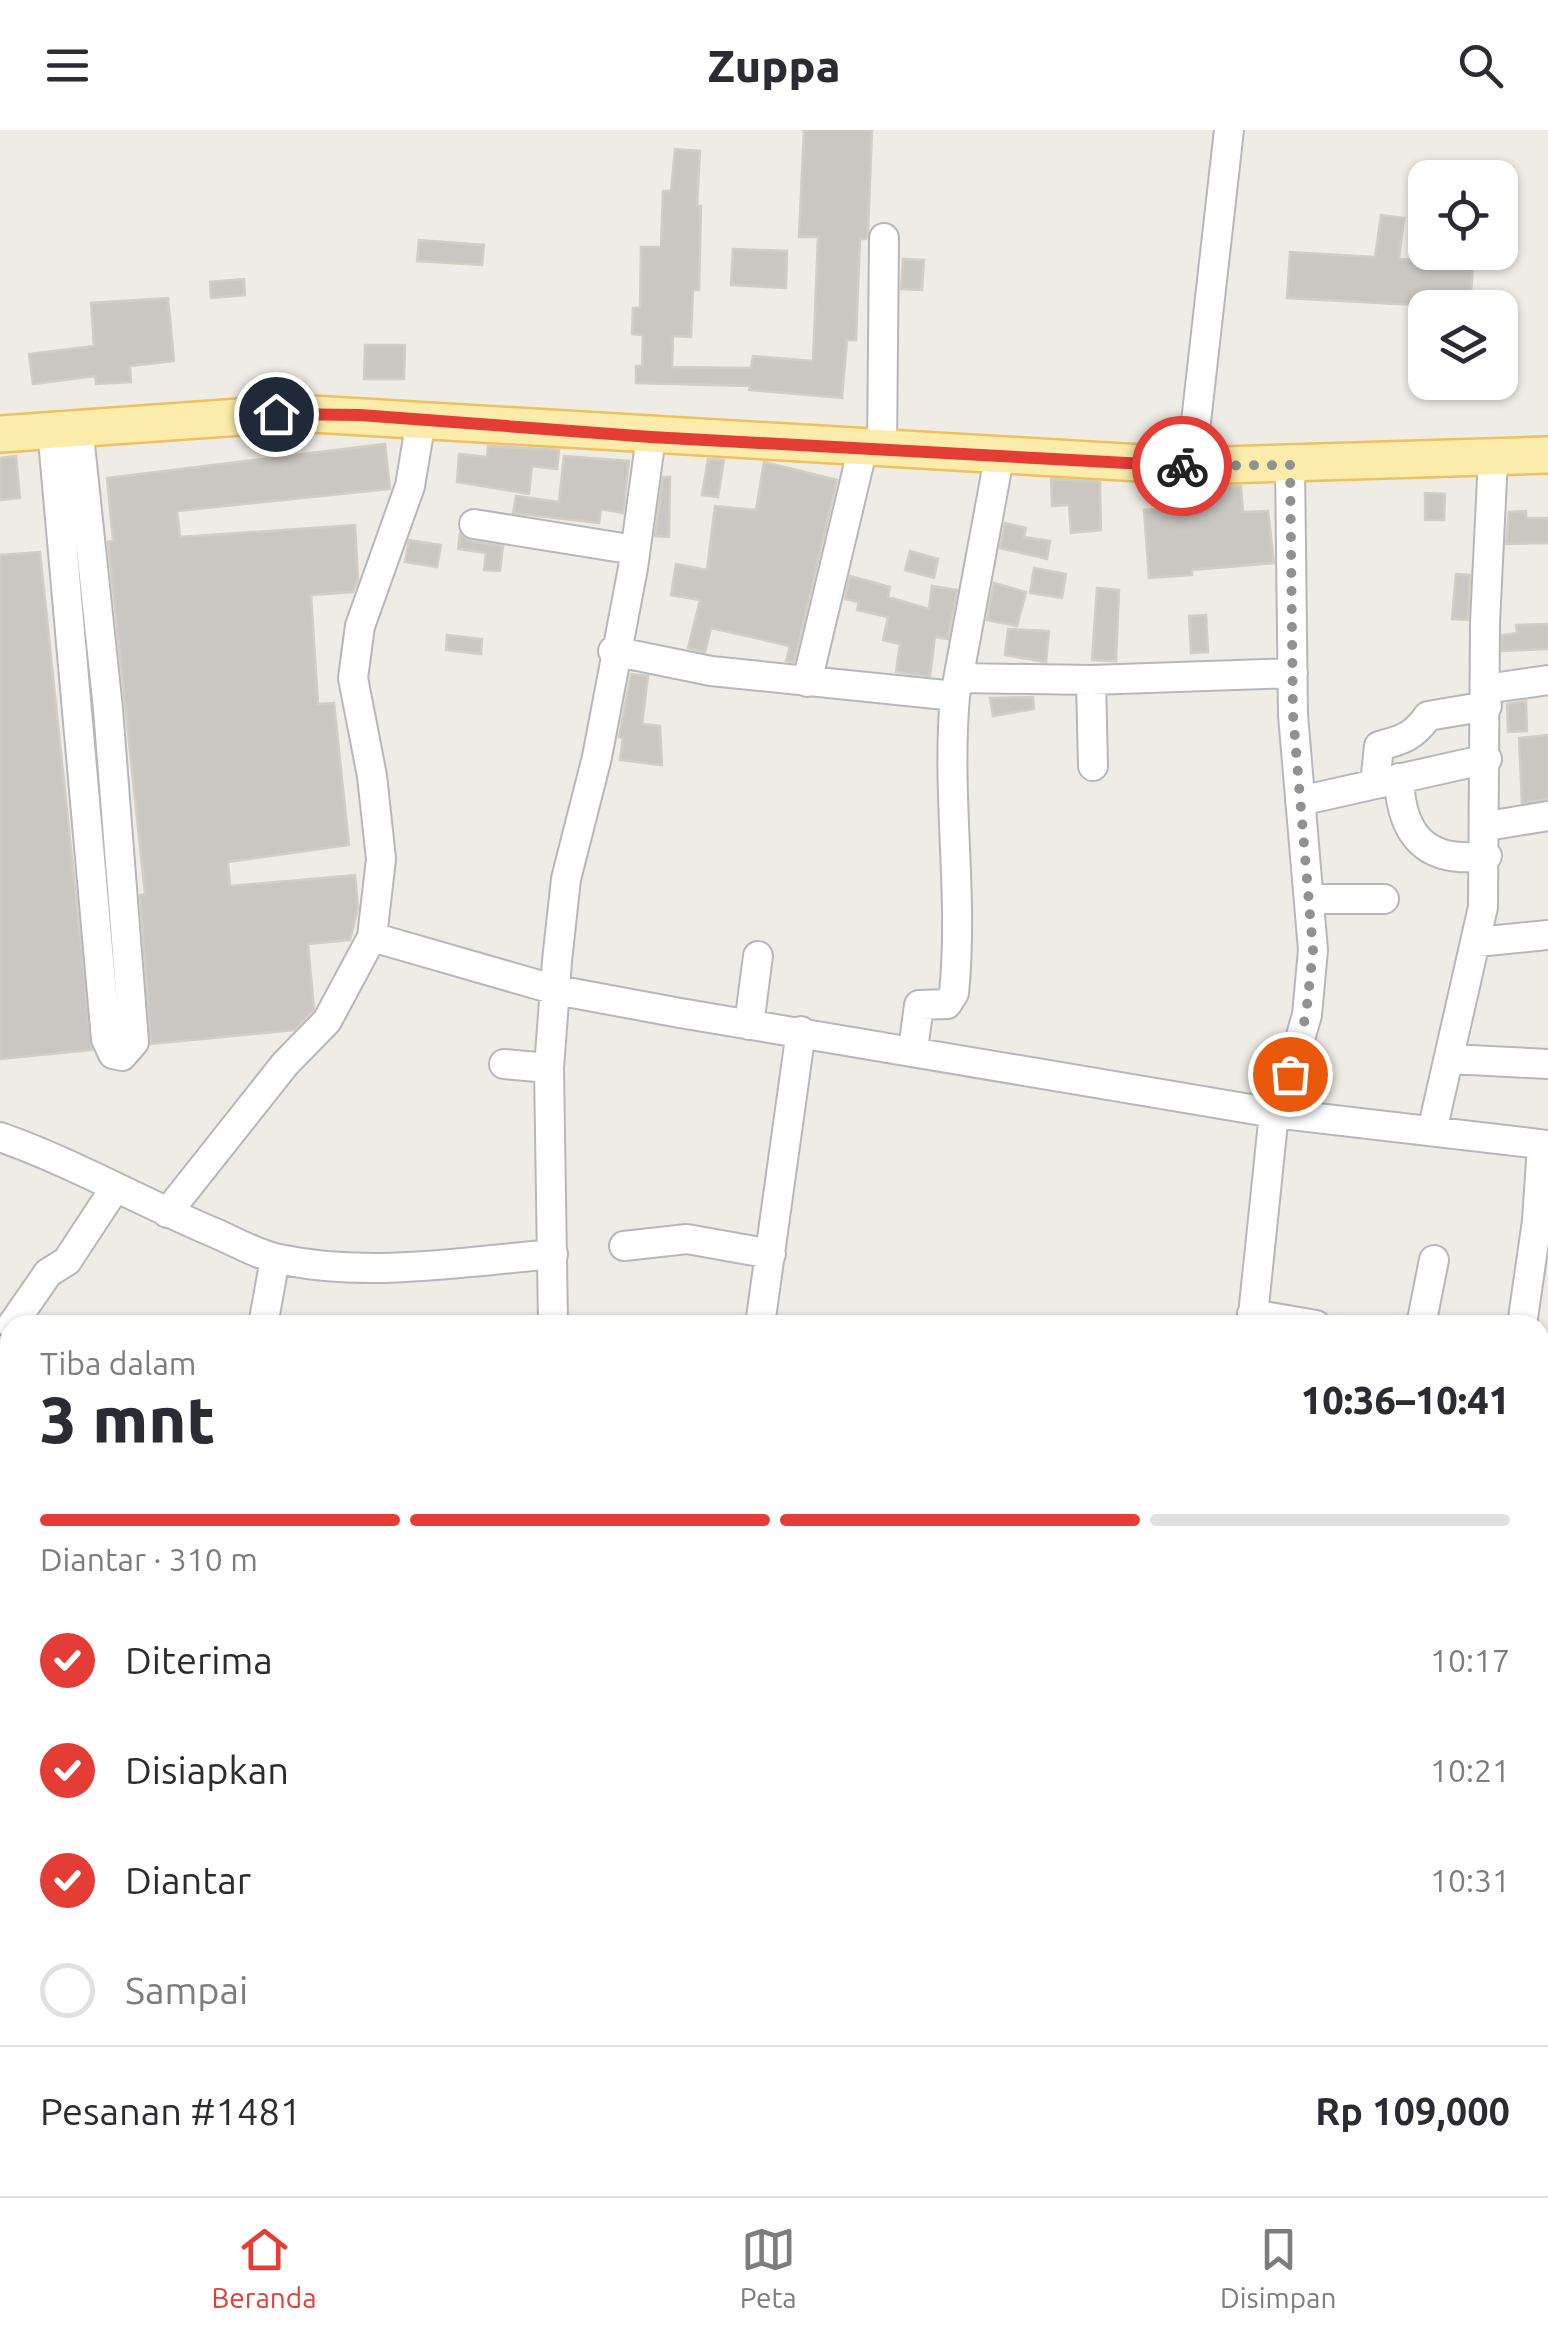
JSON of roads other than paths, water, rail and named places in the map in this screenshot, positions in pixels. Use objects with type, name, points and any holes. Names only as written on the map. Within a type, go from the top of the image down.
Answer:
[{"type":"main road","points":[[0,434],[254,414],[420,420],[998,458],[1191,466],[1548,455]]},
{"type":"street","points":[[1191,466],[1229,130]]},
{"type":"street","points":[[807,682],[872,448],[884,238]]},
{"type":"street","points":[[167,1213],[285,1064],[327,1021],[372,937],[380,860],[372,776],[353,678],[360,626],[410,486],[420,420]]},
{"type":"street","points":[[65,427],[108,709],[134,1042],[122,1056],[113,1054],[106,1039],[92,886],[78,710],[65,427]]},
{"type":"street","points":[[553,1315],[549,1068],[566,879],[596,757],[635,550],[651,437]]},
{"type":"street","points":[[913,1050],[919,1005],[947,1004],[954,992],[958,896],[949,787],[958,687],[998,458]]},
{"type":"street","points":[[1432,1131],[1477,942],[1486,856],[1494,458]]},
{"type":"street","points":[[1253,1315],[1276,1114],[1311,990],[1310,899],[1293,673],[1290,465]]},
{"type":"street","points":[[474,524],[635,550]]},
{"type":"street","points":[[614,652],[711,671],[807,682],[958,687],[1293,673]]},
{"type":"street","points":[[1092,680],[1094,766]]},
{"type":"street","points":[[1486,856],[1449,858],[1428,848],[1405,820],[1387,781],[1379,746],[1420,731],[1428,716],[1548,680]]},
{"type":"street","points":[[78,710],[108,709]]},
{"type":"street","points":[[1300,800],[1488,759]]},
{"type":"street","points":[[1487,826],[1548,816]]},
{"type":"street","points":[[92,886],[122,882]]},
{"type":"street","points":[[1310,899],[1384,899]]},
{"type":"street","points":[[1477,942],[1548,935]]},
{"type":"street","points":[[372,937],[556,990],[749,1025],[1276,1114],[1545,1145],[1531,1315]]},
{"type":"street","points":[[749,1025],[758,956]]},
{"type":"street","points":[[762,1315],[801,1031]]},
{"type":"street","points":[[1450,1060],[1548,1064]]},
{"type":"street","points":[[504,1064],[549,1068]]},
{"type":"street","points":[[0,1137],[50,1155],[167,1213],[275,1259],[326,1266],[387,1266],[552,1254]]},
{"type":"street","points":[[19,1315],[48,1273],[67,1260],[115,1188]]},
{"type":"street","points":[[624,1246],[687,1240],[771,1254]]},
{"type":"street","points":[[265,1315],[275,1259]]},
{"type":"street","points":[[1423,1315],[1434,1260]]}]
